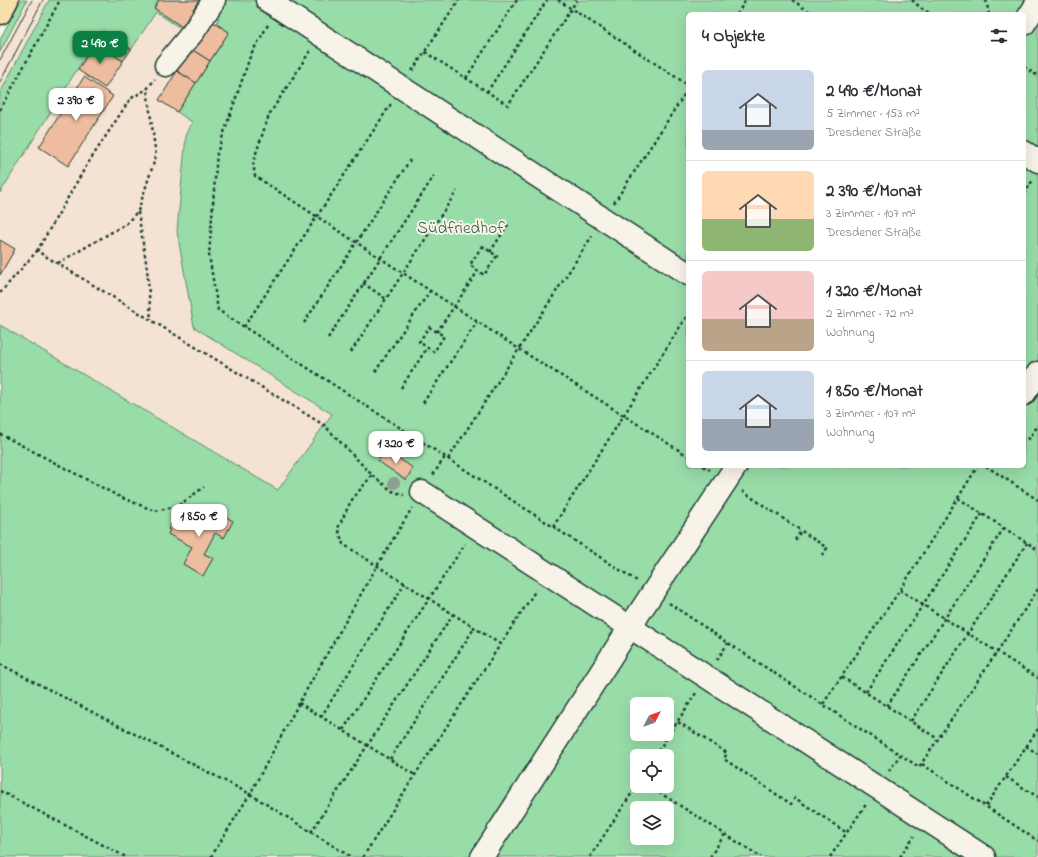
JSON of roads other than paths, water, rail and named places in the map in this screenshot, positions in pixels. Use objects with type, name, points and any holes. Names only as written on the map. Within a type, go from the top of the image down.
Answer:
[{"type":"main road","points":[[0,13],[7,0]]},
{"type":"lane","points":[[166,65],[194,31],[214,0]]},
{"type":"lane","points":[[1026,21],[1038,2]]},
{"type":"lane","points":[[273,4],[686,273]]},
{"type":"lane","points":[[1026,155],[1036,170]]},
{"type":"lane","points":[[1026,391],[1038,372]]},
{"type":"lane","points":[[482,857],[731,473]]},
{"type":"lane","points":[[420,496],[477,527],[984,857]]},
{"type":"tram line","points":[[0,60],[32,0]]},
{"type":"tram line","points":[[0,82],[43,0]]},
{"type":"park label","name":"Südfriedhof","points":[[461,227]]}]
